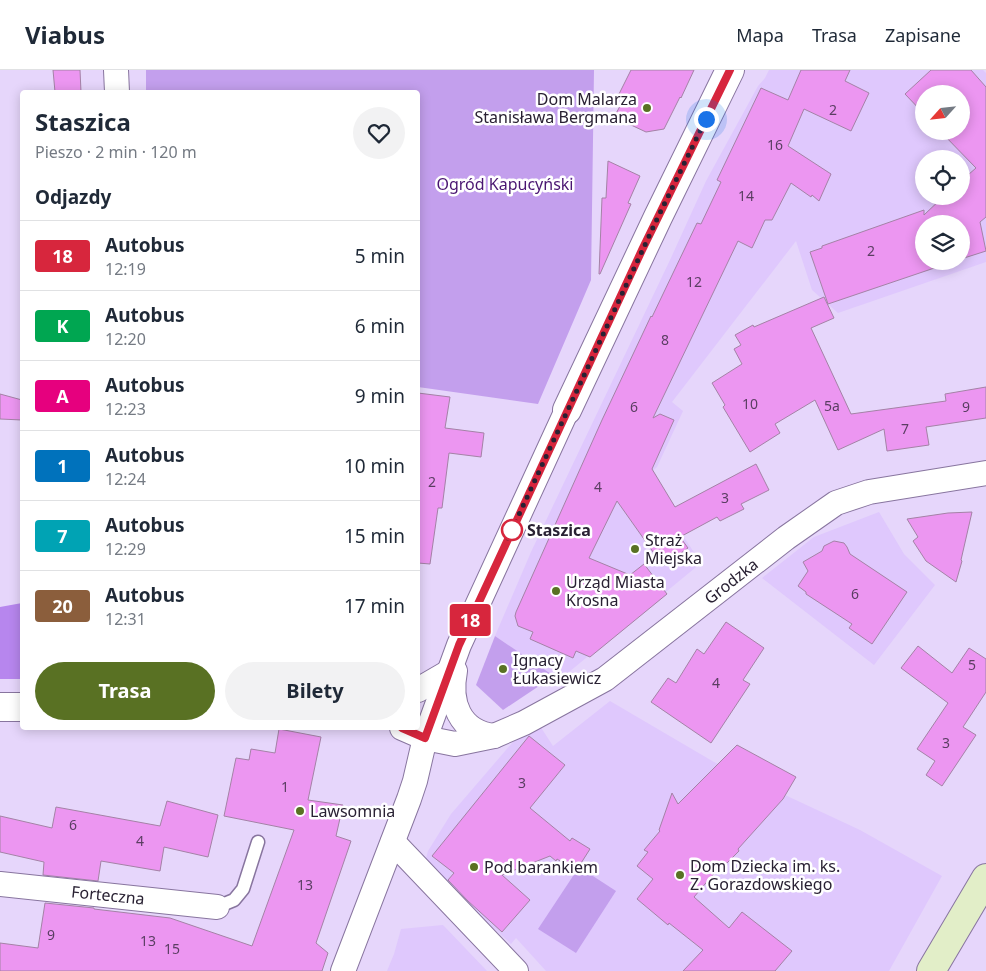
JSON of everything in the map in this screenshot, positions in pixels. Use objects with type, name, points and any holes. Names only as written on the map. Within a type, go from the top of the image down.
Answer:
[{"type":"main road","points":[[931,971],[986,878]]},
{"type":"street","points":[[116,70],[116,90]]},
{"type":"street","points":[[343,971],[415,781],[425,738],[459,645],[567,410],[730,70]]},
{"type":"street","name":"Grodzka","points":[[407,730],[425,738],[455,744],[494,736],[524,723],[605,679],[786,538],[836,503],[869,492],[986,473]]},
{"type":"street","points":[[459,645],[454,676],[457,712],[474,731],[483,735],[494,736]]},
{"type":"street","points":[[420,689],[449,672]]},
{"type":"street","points":[[0,707],[20,707]]},
{"type":"street","points":[[393,842],[516,971]]},
{"type":"street","name":"Forteczna","points":[[0,884],[217,907]]},
{"type":"lane","points":[[217,907],[234,900],[243,888],[258,842]]},
{"type":"shaded area","points":[[769,70],[983,70],[986,73],[986,262],[970,268],[970,215],[915,215],[915,270],[963,270],[838,313],[812,290],[796,241],[672,402],[683,411],[657,467],[645,478],[701,563],[569,672],[554,676],[495,636],[531,552],[706,181],[758,86]]},
{"type":"shaded area","points":[[879,512],[904,554],[935,585],[874,665],[762,578],[814,537]]},
{"type":"shaded area","points":[[20,603],[20,679],[0,679],[0,607]]},
{"type":"shaded area","points":[[610,701],[714,762],[860,830],[942,876],[889,971],[546,971],[516,938],[511,944],[443,881],[425,862],[428,851],[451,814],[518,736],[540,726],[553,746]]},
{"type":"shaded area","points":[[443,925],[487,971],[387,971],[401,929]]},
{"type":"green space","name":"Ogród Kapucyński","points":[[146,70],[594,70],[591,280],[538,404],[420,387],[420,90],[146,90]]},
{"type":"green space","points":[[495,636],[554,676],[503,710],[476,685]]},
{"type":"green space","points":[[579,867],[616,891],[576,953],[538,929]]},
{"type":"building","points":[[53,70],[80,70],[81,90],[55,90]]},
{"type":"building","name":"Dom Malarza Stanisława Bergmana","points":[[631,70],[694,70],[664,129],[646,132],[614,117],[624,99],[618,96]]},
{"type":"building","points":[[801,70],[850,70],[845,81],[869,93],[851,131],[804,109],[788,146],[831,174],[819,201],[791,183],[772,220],[765,220],[752,248],[738,241],[653,418],[660,414],[674,420],[652,469],[675,507],[756,464],[769,490],[741,504],[744,509],[720,521],[717,517],[680,537],[688,548],[663,566],[617,501],[589,558],[630,575],[644,564],[667,594],[590,657],[576,651],[573,658],[530,639],[533,632],[518,626],[515,616],[516,612],[651,316],[697,223],[701,224],[721,182],[717,180],[761,88],[788,100]]},
{"type":"building","points":[[931,70],[971,70],[986,87],[986,217],[980,222],[986,251],[970,256],[970,215],[924,215],[935,205],[970,205],[970,173],[976,168],[970,162],[970,150],[958,150],[949,140],[970,140],[970,85],[915,85],[915,105],[905,94]]},
{"type":"building","points":[[608,161],[640,176],[628,203],[631,204],[599,274],[602,198],[606,198]]},
{"type":"building","points":[[924,210],[924,215],[915,215],[915,270],[928,270],[828,304],[810,252]]},
{"type":"building","points":[[824,297],[834,318],[811,328],[851,414],[946,401],[945,394],[986,387],[986,418],[926,427],[929,445],[887,451],[884,429],[838,450],[815,400],[775,424],[780,433],[750,452],[723,407],[725,405],[712,383],[742,364],[734,349],[741,345],[735,335],[753,325],[754,327]]},
{"type":"building","points":[[420,393],[450,397],[445,428],[484,433],[481,457],[449,453],[442,508],[438,508],[430,564],[420,563]]},
{"type":"building","points":[[0,394],[20,399],[20,420],[0,419]]},
{"type":"building","points":[[972,512],[956,582],[926,561],[913,541],[918,537],[907,519],[948,513]]},
{"type":"building","points":[[834,541],[844,543],[850,554],[907,592],[872,644],[849,628],[852,624],[806,594],[798,586],[808,571],[803,562],[822,551],[824,546]]},
{"type":"building","points":[[726,622],[764,648],[743,680],[750,684],[711,743],[651,702],[668,678],[676,683],[697,649],[704,654]]},
{"type":"building","points":[[918,646],[952,673],[969,648],[986,659],[986,692],[963,727],[976,735],[942,786],[926,775],[935,761],[917,749],[948,703],[901,668]]},
{"type":"building","points":[[279,730],[321,737],[308,800],[343,805],[336,836],[351,841],[316,943],[328,953],[322,971],[0,971],[0,943],[38,948],[45,903],[170,918],[252,946],[294,830],[224,816],[236,758],[249,760],[251,749],[275,753]]},
{"type":"building","points":[[529,736],[565,765],[530,808],[570,841],[572,838],[590,849],[576,871],[550,856],[502,875],[530,900],[502,932],[448,880],[454,873],[432,856]]},
{"type":"building","name":"Dom Dziecka im. ks. Z. Gorazdowskiego","points":[[737,745],[796,777],[783,799],[738,849],[739,851],[727,863],[722,864],[694,897],[729,928],[742,912],[792,951],[775,971],[683,971],[703,950],[669,923],[668,925],[637,899],[653,879],[637,866],[648,852],[644,850],[660,831],[672,793],[678,804]]},
{"type":"building","points":[[167,801],[218,815],[208,857],[164,847],[160,871],[101,861],[98,881],[43,875],[44,862],[0,852],[0,816],[52,828],[56,807],[160,826]]},
{"type":"bus line","name":"18","points":[[407,730],[425,738],[459,645],[642,250],[730,70]]},
{"type":"place","name":"Dom Malarza Stanisława Bergmana","points":[[647,108]]},
{"type":"place","name":"Staszica","points":[[512,530]]},
{"type":"place","name":"Straż Miejska","points":[[635,549]]},
{"type":"place","name":"Urząd Miasta Krosna","points":[[556,591]]},
{"type":"place","name":"Ignacy Łukasiewicz","points":[[503,669]]},
{"type":"place","name":"Lawsomnia","points":[[300,811]]},
{"type":"place","name":"Pod barankiem","points":[[474,867]]},
{"type":"place","name":"Dom Dziecka im. ks. Z. Gorazdowskiego","points":[[680,875]]},
{"type":"route","points":[[512,530],[508,538],[658,217],[706,119]]}]
